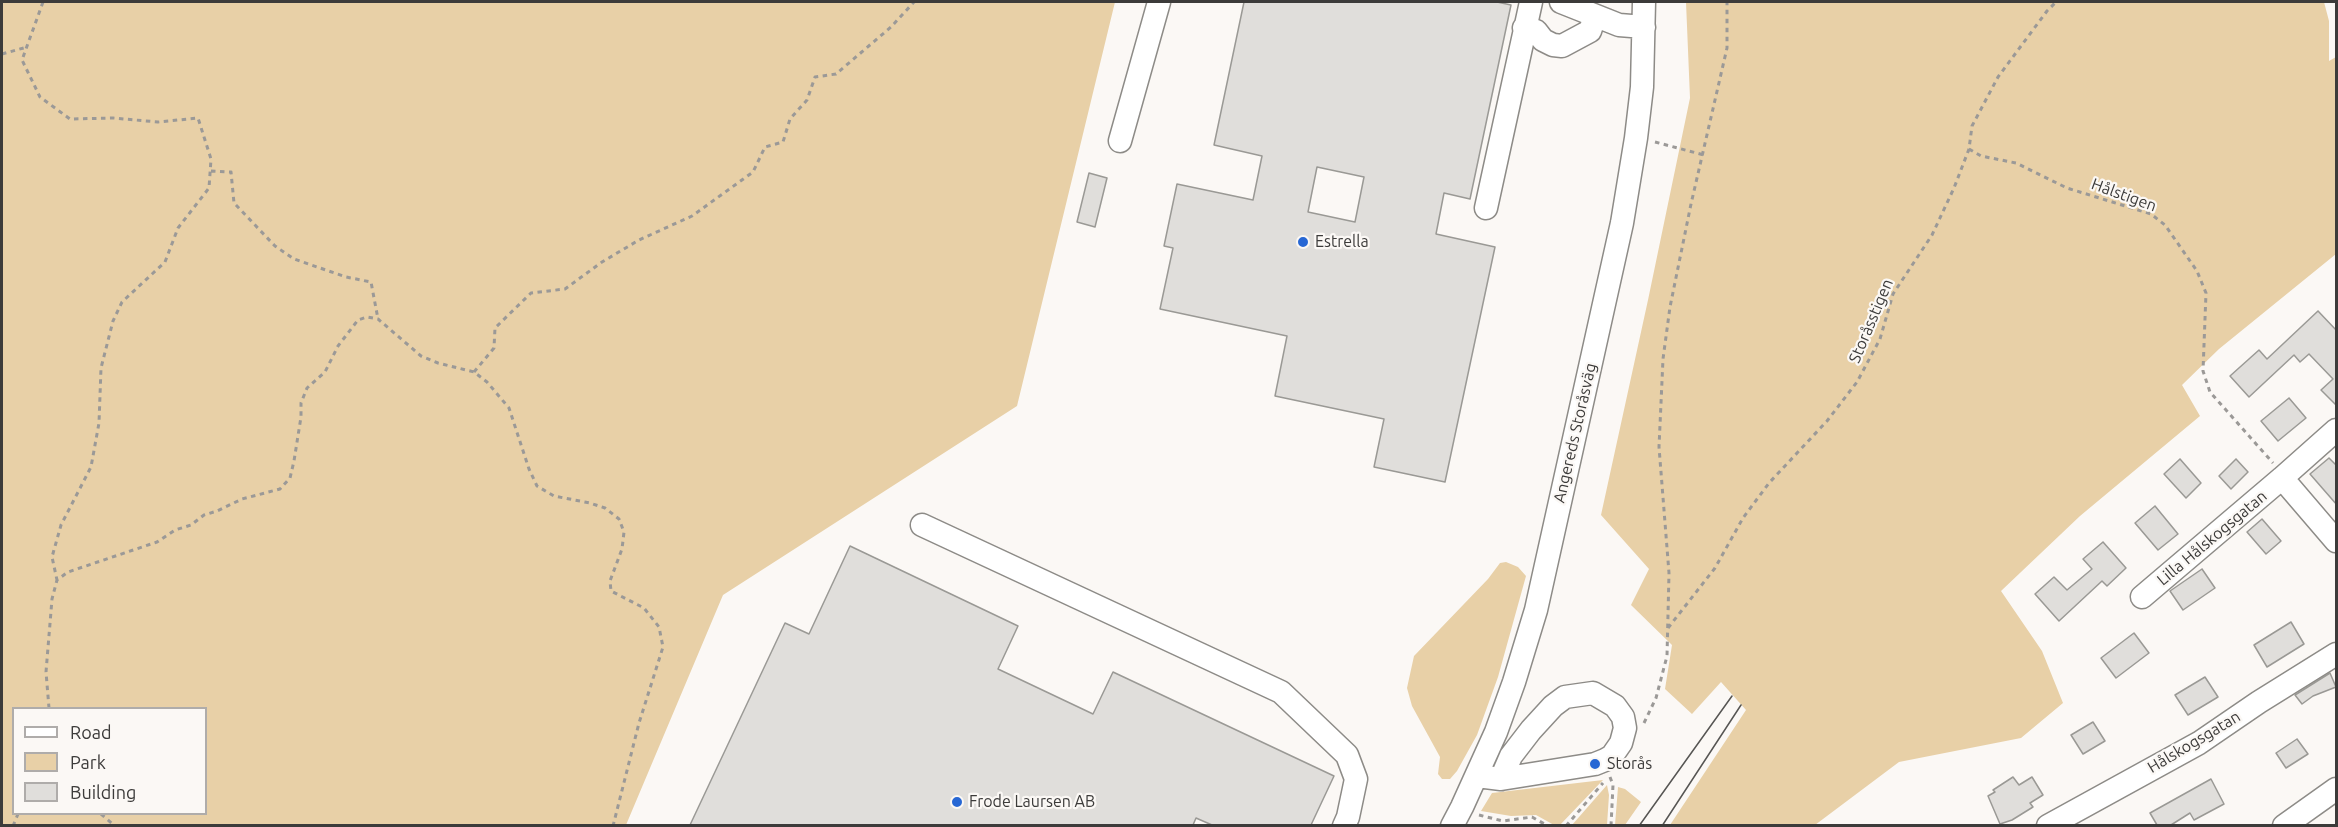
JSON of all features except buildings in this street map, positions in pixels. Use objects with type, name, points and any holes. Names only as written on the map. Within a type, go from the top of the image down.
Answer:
[{"type":"street","points":[[1119,141],[1159,2]]},
{"type":"street","points":[[1486,208],[1531,2]]},
{"type":"street","points":[[1560,2],[1619,25],[1644,27]]},
{"type":"street","name":"Angereds Storåsväg","points":[[1452,825],[1477,776],[1514,682],[1536,610],[1623,223],[1636,138],[1644,2]]},
{"type":"street","points":[[1524,28],[1536,31],[1542,40],[1562,46],[1590,31],[1595,16]]},
{"type":"street","name":"Lilla Hålskogsgatan","points":[[2142,597],[2337,430]]},
{"type":"street","name":"Lilla Hålskogsgatan","points":[[2282,478],[2337,541]]},
{"type":"street","points":[[922,525],[1281,692],[1347,755],[1356,779],[1348,817],[1344,825]]},
{"type":"street","name":"Hålskogsgatan","points":[[2048,825],[2199,743],[2259,702],[2337,654]]},
{"type":"street","points":[[1477,776],[1501,779],[1595,764],[1605,760],[1612,756],[1621,743],[1625,728],[1623,717],[1615,705],[1593,693],[1565,697],[1553,706],[1518,747],[1511,756],[1501,779]]},
{"type":"street","points":[[2284,825],[2337,789]]},
{"type":"path","points":[[43,2],[22,60],[40,97],[70,118],[113,118],[158,122],[198,118],[211,159],[209,188],[178,228],[165,262],[122,302],[112,321],[100,368],[99,423],[91,466],[61,525],[52,557],[57,580],[52,599],[46,672],[49,707]]},
{"type":"path","points":[[474,372],[494,348],[495,328],[531,293],[565,289],[602,262],[639,240],[692,216],[753,172],[765,147],[783,142],[790,119],[807,100],[815,77],[836,74],[891,27],[914,2]]},
{"type":"path","points":[[1636,138],[1704,155],[1727,48],[1728,2]]},
{"type":"path","name":"Storåsstigen","points":[[1704,155],[1691,204],[1670,308],[1663,359],[1659,447],[1668,573],[1668,628],[1715,568],[1749,509],[1769,483],[1827,421],[1857,382],[1881,339],[1893,294],[1932,235],[1969,149],[1972,126],[1998,77],[2056,2]]},
{"type":"path","points":[[2,54],[27,46]]},
{"type":"path","name":"Hålstigen","points":[[1969,149],[1981,156],[2016,163],[2067,188],[2151,214],[2165,225],[2197,271],[2206,292],[2203,371],[2210,392],[2276,465],[2282,478]]},
{"type":"path","points":[[210,171],[231,172],[234,203],[275,246],[294,259],[346,277],[371,282],[378,319]]},
{"type":"path","points":[[57,580],[68,572],[157,542],[175,530],[191,525],[204,515],[242,499],[280,489],[290,478],[301,417],[301,403],[307,388],[326,372],[338,346],[358,320],[367,317],[378,319],[421,356],[474,372],[487,382],[509,408],[537,486],[554,496],[605,508],[619,519],[624,532],[622,549],[610,581],[611,591],[644,608],[659,627],[663,647],[639,723],[613,825]]},
{"type":"path","points":[[103,815],[115,825]]},
{"type":"path","points":[[1479,815],[1503,820],[1540,819],[1548,825]]},
{"type":"green space","points":[[2,2],[1115,2],[1017,406],[723,595],[626,825],[2,826]]},
{"type":"green space","points":[[1686,2],[2324,2],[2329,21],[2329,61],[2336,57],[2336,254],[2219,349],[2182,385],[2200,416],[2080,516],[2001,591],[2042,651],[2063,703],[2021,738],[1899,762],[1815,825],[1670,825],[1746,710],[1721,682],[1692,714],[1665,689],[1672,645],[1631,605],[1649,569],[1601,515],[1690,98]]},
{"type":"green space","points":[[1506,562],[1518,567],[1526,576],[1498,677],[1477,735],[1457,771],[1450,779],[1442,779],[1438,774],[1440,757],[1412,706],[1407,688],[1414,656],[1488,579],[1500,563]]},
{"type":"green space","points":[[1603,780],[1560,825],[1554,825],[1536,815],[1511,816],[1481,811],[1492,793]]},
{"type":"green space","points":[[1607,785],[1609,795],[1607,825],[1572,825]]},
{"type":"green space","points":[[1618,787],[1625,789],[1641,802],[1625,825],[1615,825]]},
{"type":"tram line","points":[[1639,826],[1732,696]]},
{"type":"tram line","points":[[1662,826],[1741,705]]},
{"type":"place","name":"Estrella","points":[[1303,242]]},
{"type":"place","name":"Storås","points":[[1595,764]]},
{"type":"place","name":"Frode Laursen AB","points":[[957,802]]}]
